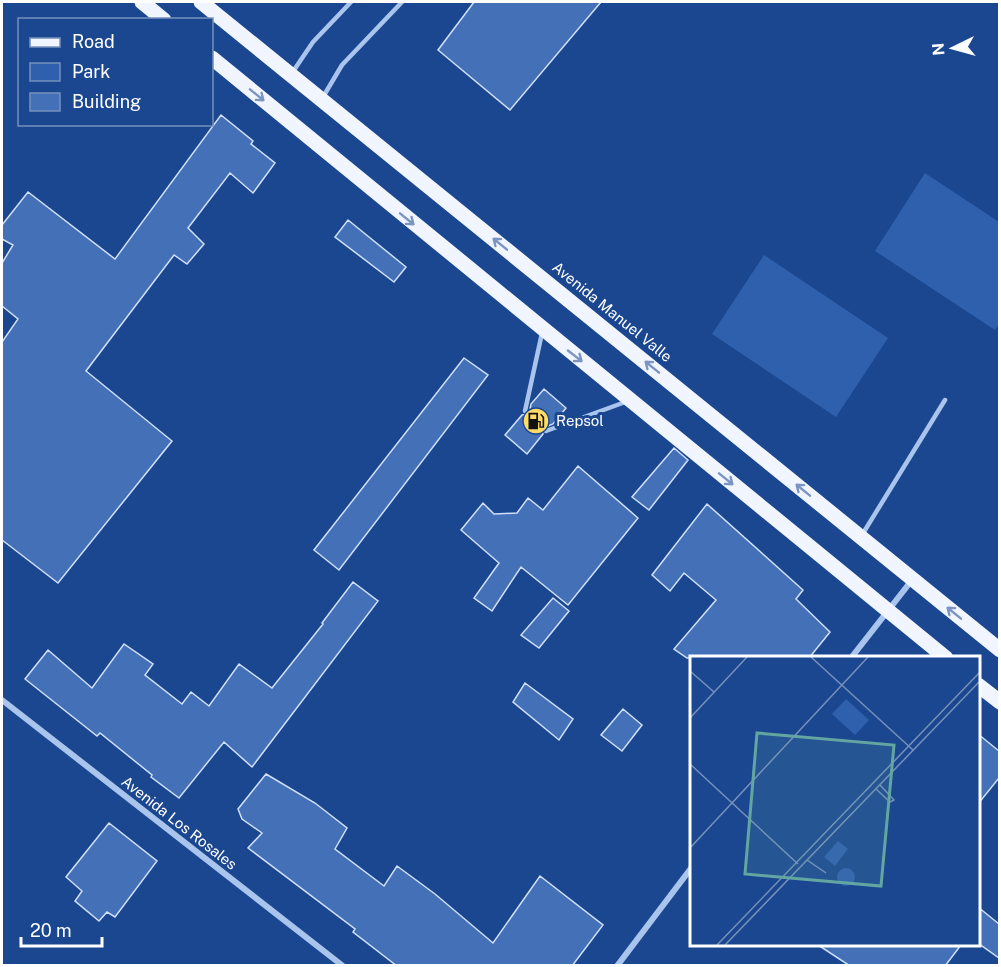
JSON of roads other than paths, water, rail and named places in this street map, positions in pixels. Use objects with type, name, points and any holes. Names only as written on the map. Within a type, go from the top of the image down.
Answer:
[{"type":"main road","points":[[142,2],[162,18]]},
{"type":"main road","name":"Avenida Manuel Valle","points":[[201,2],[999,650]]},
{"type":"main road","points":[[213,59],[944,656]]},
{"type":"main road","points":[[980,686],[999,702]]},
{"type":"street","points":[[854,656],[912,580]]},
{"type":"street","name":"Avenida Los Rosales","points":[[2,700],[343,966]]},
{"type":"street","points":[[617,966],[690,870]]},
{"type":"lane","points":[[291,74],[312,42],[351,2]]},
{"type":"lane","points":[[321,99],[342,65],[402,2]]},
{"type":"lane","points":[[525,411],[542,330]]},
{"type":"lane","points":[[546,431],[631,400]]},
{"type":"lane","points":[[861,537],[945,400]]},
{"type":"place","name":"Repsol","points":[[536,421]]}]
